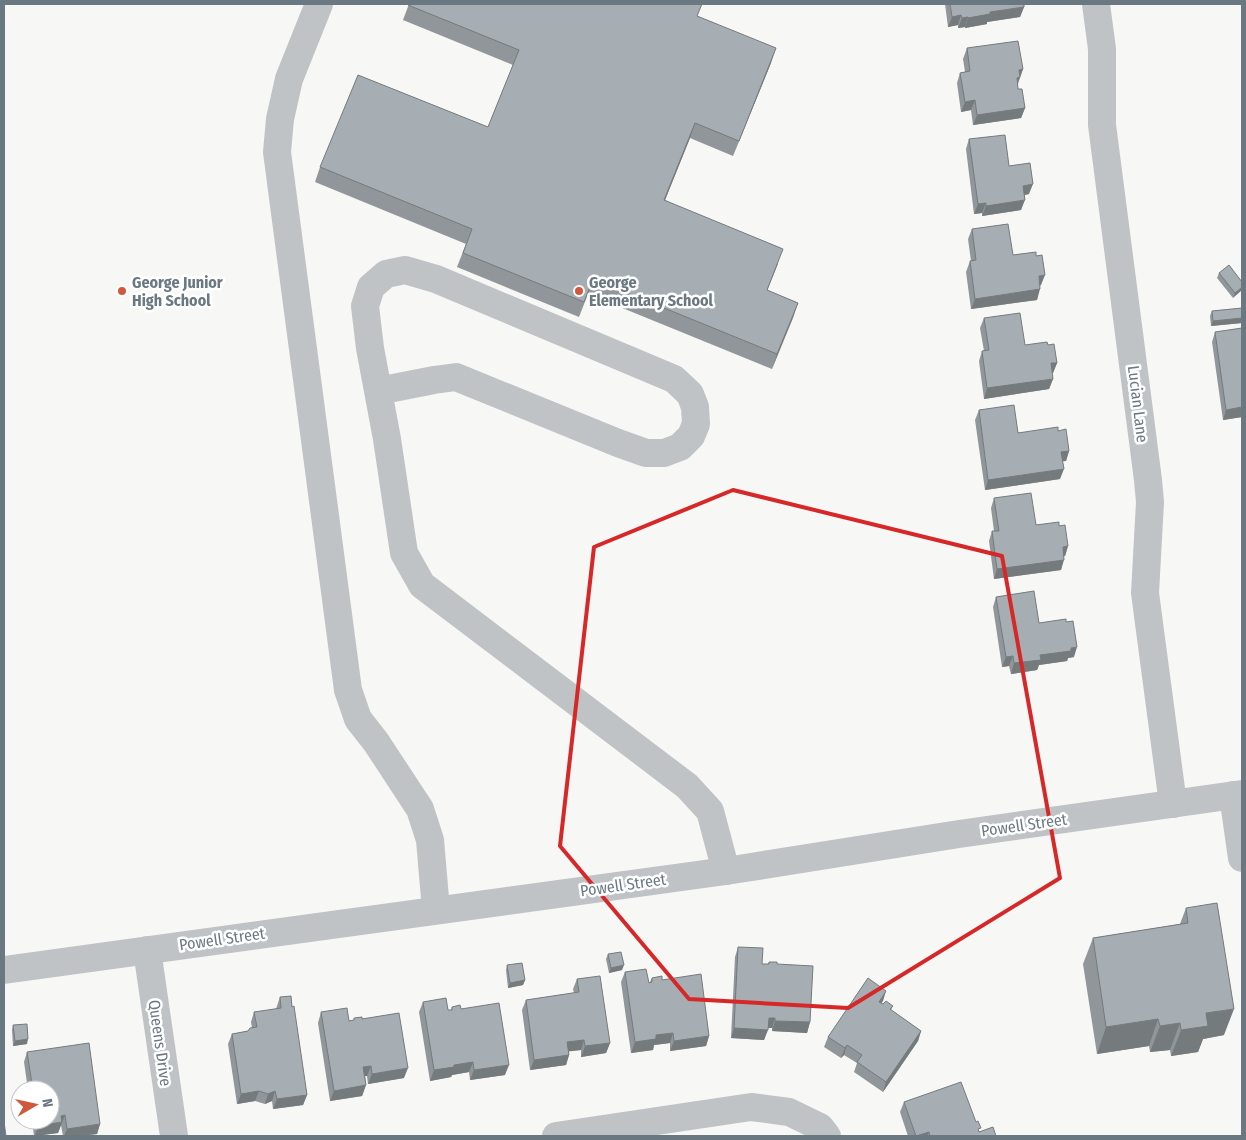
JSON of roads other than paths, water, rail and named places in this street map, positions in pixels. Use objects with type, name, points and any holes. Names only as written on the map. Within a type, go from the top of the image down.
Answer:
[{"type":"street","points":[[319,4],[289,79],[280,120],[277,152],[279,172],[348,690],[358,719],[376,742],[420,809],[430,840],[436,910]]},
{"type":"street","name":"Lucian Lane","points":[[1096,4],[1102,49],[1102,125],[1150,502],[1145,593],[1173,804]]},
{"type":"street","points":[[378,391],[456,377],[618,443],[646,453],[664,454],[680,447],[691,436],[696,424],[695,407],[690,394],[674,379],[436,279],[405,270],[386,274],[371,287],[365,306],[370,348],[387,440],[404,553],[422,585],[687,786],[710,811],[726,871]]},
{"type":"street","points":[[1238,795],[1242,858]]},
{"type":"street","name":"Powell Street","points":[[4,970],[726,871],[959,834],[1238,795]]},
{"type":"street","name":"Queens Drive","points":[[147,950],[174,1136]]},
{"type":"street","points":[[556,1136],[752,1108],[789,1112],[824,1131]]},
{"type":"place","name":"George Junior High School","points":[[122,291]]},
{"type":"place","name":"George Elementary School","points":[[579,291]]}]
